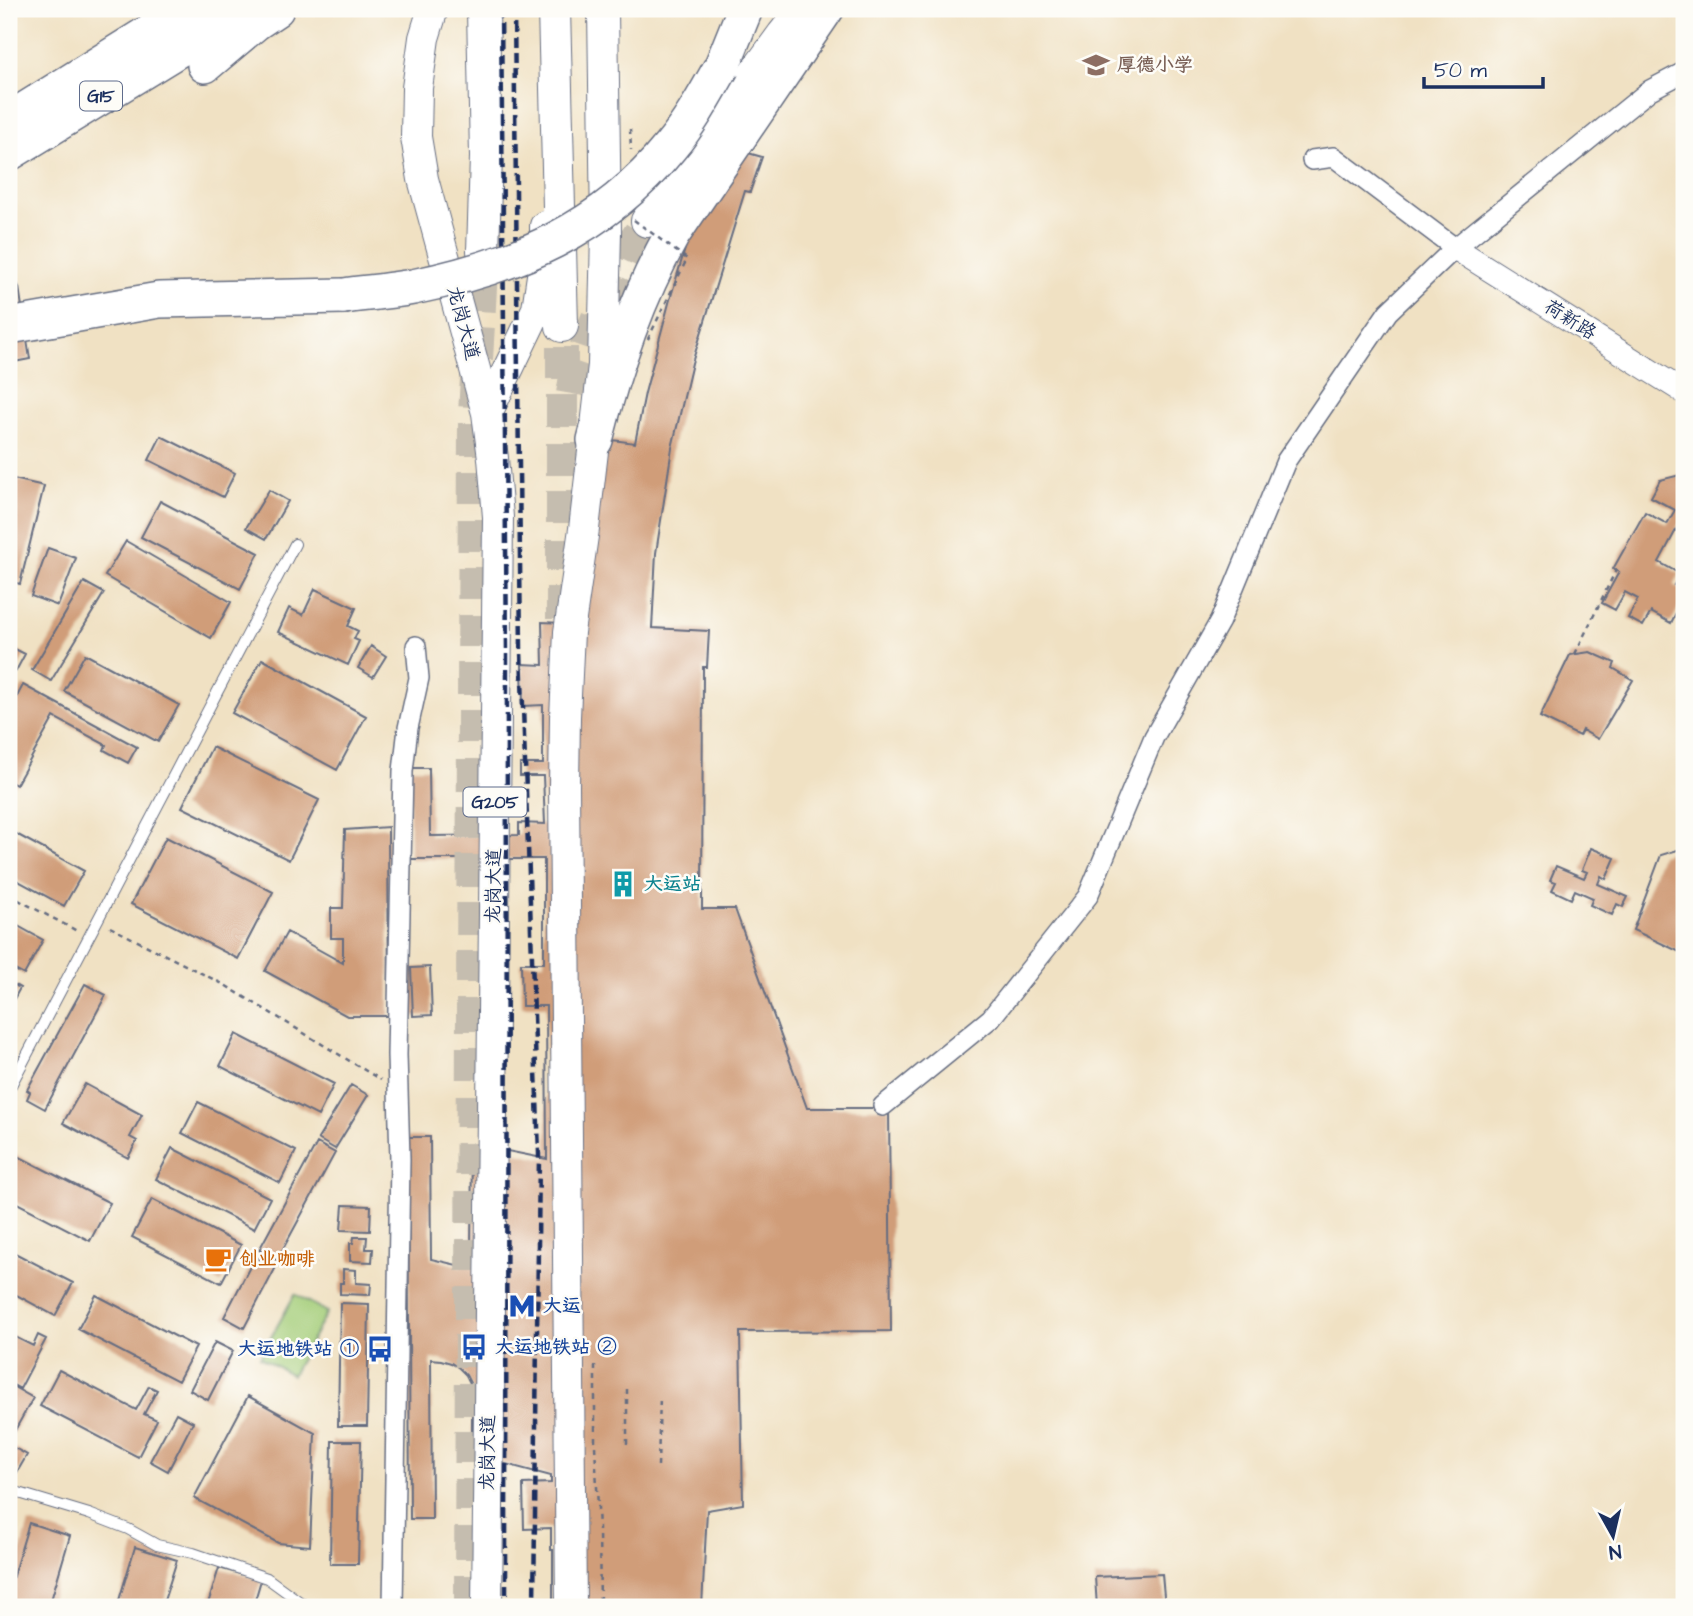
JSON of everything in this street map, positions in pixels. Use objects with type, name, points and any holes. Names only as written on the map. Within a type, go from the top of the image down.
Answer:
[{"type":"highway","points":[[483,9],[486,157],[483,251]]},
{"type":"highway","points":[[554,9],[562,327]]},
{"type":"highway","points":[[9,326],[159,300],[344,296],[410,287],[469,274],[542,247],[578,228],[614,202],[646,174],[671,146],[697,110],[722,66],[745,9]]},
{"type":"highway","points":[[641,221],[804,9]]},
{"type":"highway","points":[[595,440],[620,352],[653,270],[671,236],[826,9]]},
{"type":"highway","name":"G15","points":[[9,120],[194,36],[258,13]]},
{"type":"highway","name":"G15","points":[[9,153],[194,36]]},
{"type":"main road","name":"龙岗大道","points":[[433,9],[424,38],[417,88],[416,137],[423,179],[487,413],[498,517],[487,1607]]},
{"type":"main road","points":[[487,413],[537,309],[545,256],[544,9]]},
{"type":"main road","points":[[571,1607],[565,717],[569,632],[603,365],[606,296],[603,9]]},
{"type":"street","points":[[883,1106],[991,1018],[1088,896],[1154,737],[1220,621],[1286,461],[1388,312],[1455,248],[1650,90],[1684,72]]},
{"type":"street","points":[[1312,160],[1334,157],[1455,248]]},
{"type":"street","name":"荷新路","points":[[1455,248],[1682,385]]},
{"type":"street","points":[[393,1607],[400,1159],[397,1055],[403,771],[408,728],[419,678],[416,646]]},
{"type":"lane","points":[[9,1089],[295,544]]},
{"type":"lane","points":[[9,1490],[89,1514],[157,1545],[193,1553],[267,1578],[307,1607]]},
{"type":"path","points":[[630,129],[631,155]]},
{"type":"path","points":[[641,221],[687,259],[648,341]]},
{"type":"path","points":[[1575,654],[1616,570]]},
{"type":"path","points":[[9,895],[88,937]]},
{"type":"path","points":[[97,919],[241,994],[384,1082]]},
{"type":"path","points":[[595,1366],[600,1607]]},
{"type":"path","points":[[626,1444],[627,1387]]},
{"type":"path","points":[[658,1466],[660,1396]]},
{"type":"green space","points":[[295,1294],[327,1312],[292,1375],[260,1357]]},
{"type":"building","name":"大运站","points":[[713,143],[762,157],[750,192],[745,191],[692,363],[672,448],[656,553],[652,628],[709,631],[707,667],[703,667],[702,909],[735,909],[807,1108],[889,1108],[891,1331],[740,1332],[743,1504],[707,1510],[702,1607],[553,1607],[551,1528],[524,1529],[523,1484],[551,1483],[551,1476],[472,1455],[472,1387],[459,1368],[441,1360],[431,1359],[432,1519],[410,1519],[408,1137],[430,1137],[431,1259],[461,1266],[471,1253],[472,1144],[547,1159],[546,1006],[522,1006],[521,963],[544,963],[544,859],[410,859],[409,768],[429,768],[430,836],[519,835],[519,823],[545,824],[543,776],[520,776],[520,764],[543,764],[543,705],[523,706],[522,664],[543,665],[542,622],[583,624],[588,437],[635,443],[645,393],[706,178]]},
{"type":"building","points":[[9,270],[19,287],[30,359],[9,363]]},
{"type":"building","points":[[161,436],[235,473],[223,497],[149,460]]},
{"type":"building","points":[[1684,474],[1684,515],[1659,562],[1680,574],[1674,585],[1684,590],[1684,597],[1671,623],[1651,612],[1643,626],[1628,618],[1638,599],[1625,592],[1615,610],[1602,603],[1619,572],[1613,569],[1645,512],[1667,524],[1675,510],[1651,497],[1660,480]]},
{"type":"building","points":[[9,478],[44,486],[20,584],[9,581]]},
{"type":"building","points":[[269,490],[288,501],[266,539],[246,528]]},
{"type":"building","points":[[160,501],[259,553],[240,589],[141,537]]},
{"type":"building","points":[[126,541],[231,602],[211,638],[105,576]]},
{"type":"building","points":[[48,548],[76,558],[58,606],[31,596]]},
{"type":"building","points":[[84,582],[104,593],[51,681],[32,670]]},
{"type":"building","points":[[315,589],[356,608],[348,626],[358,631],[354,639],[359,641],[348,665],[278,632],[289,608],[303,615]]},
{"type":"building","points":[[9,646],[25,654],[16,671],[9,668]]},
{"type":"building","points":[[371,646],[386,656],[373,677],[358,668]]},
{"type":"building","points":[[1590,652],[1615,663],[1613,668],[1633,680],[1598,739],[1582,730],[1579,736],[1540,717],[1570,655]]},
{"type":"building","points":[[85,654],[179,705],[158,742],[64,691]]},
{"type":"building","points":[[262,659],[366,716],[337,770],[232,713]]},
{"type":"building","points":[[23,685],[137,747],[128,763],[104,750],[106,745],[54,717],[16,785],[9,781],[9,712]]},
{"type":"building","points":[[212,747],[319,800],[289,860],[182,807]]},
{"type":"building","points":[[388,827],[389,1016],[347,1016],[265,971],[287,932],[343,963],[343,938],[331,938],[331,908],[343,908],[345,830]]},
{"type":"building","points":[[9,830],[84,871],[64,906],[9,876]]},
{"type":"building","points":[[166,837],[273,892],[238,959],[131,904]]},
{"type":"building","points":[[1591,848],[1615,858],[1606,879],[1601,876],[1598,884],[1628,897],[1623,907],[1617,904],[1612,915],[1590,905],[1593,898],[1575,890],[1571,899],[1552,890],[1556,882],[1550,880],[1556,866],[1584,878],[1587,872],[1582,870]]},
{"type":"building","points":[[1684,848],[1684,954],[1633,930],[1661,855]]},
{"type":"building","points":[[9,921],[43,940],[24,975],[9,967]]},
{"type":"building","points":[[430,967],[432,1015],[413,1016],[411,968]]},
{"type":"building","points":[[9,982],[20,988],[9,1008]]},
{"type":"building","points":[[85,984],[106,995],[45,1109],[27,1099],[30,1092],[27,1090]]},
{"type":"building","points":[[236,1034],[334,1084],[318,1116],[220,1066]]},
{"type":"building","points":[[85,1084],[142,1115],[130,1137],[137,1141],[128,1158],[63,1123]]},
{"type":"building","points":[[351,1085],[368,1095],[335,1149],[318,1139]]},
{"type":"building","points":[[198,1102],[296,1151],[280,1183],[182,1133]]},
{"type":"building","points":[[317,1143],[335,1153],[277,1260],[259,1250]]},
{"type":"building","points":[[172,1148],[270,1198],[254,1229],[156,1179]]},
{"type":"building","points":[[12,1153],[110,1203],[90,1241],[9,1199],[9,1160]]},
{"type":"building","points":[[152,1199],[241,1245],[221,1283],[132,1237]]},
{"type":"building","points":[[343,1205],[371,1206],[370,1231],[341,1230]]},
{"type":"building","points":[[354,1237],[367,1237],[366,1249],[373,1249],[372,1262],[350,1261],[350,1243],[353,1243]]},
{"type":"building","points":[[9,1250],[73,1283],[55,1316],[9,1291]]},
{"type":"building","points":[[255,1257],[276,1267],[244,1328],[224,1317]]},
{"type":"building","points":[[343,1269],[356,1270],[356,1283],[371,1284],[370,1295],[340,1294]]},
{"type":"building","points":[[96,1295],[196,1347],[178,1381],[78,1329]]},
{"type":"building","points":[[340,1303],[369,1304],[367,1426],[338,1426]]},
{"type":"building","points":[[9,1334],[33,1346],[38,1335],[46,1339],[20,1389],[9,1383]]},
{"type":"building","points":[[215,1342],[233,1351],[208,1400],[190,1390]]},
{"type":"building","points":[[59,1370],[136,1410],[149,1386],[157,1390],[144,1414],[157,1420],[138,1457],[40,1406]]},
{"type":"building","points":[[12,1386],[33,1398],[9,1441],[9,1391]]},
{"type":"building","points":[[248,1396],[315,1433],[310,1546],[278,1543],[194,1498]]},
{"type":"building","points":[[176,1413],[193,1422],[168,1471],[150,1461]]},
{"type":"building","points":[[332,1441],[361,1441],[358,1564],[330,1564]]},
{"type":"building","points":[[9,1445],[27,1455],[13,1479],[9,1476]]},
{"type":"building","points":[[29,1523],[70,1536],[49,1607],[9,1607],[9,1589]]},
{"type":"building","points":[[135,1547],[177,1560],[162,1607],[117,1607]]},
{"type":"building","points":[[219,1568],[261,1580],[253,1607],[207,1607]]},
{"type":"building","points":[[1162,1574],[1165,1607],[1097,1607],[1095,1577]]},
{"type":"tunnel","points":[[572,394],[575,377],[591,332],[609,290],[627,252],[647,221]]},
{"type":"tunnel","points":[[470,1607],[474,414],[483,251]]},
{"type":"tunnel","points":[[562,326],[562,619]]},
{"type":"railway","points":[[501,9],[507,653],[506,1607]]},
{"type":"railway","points":[[514,9],[521,651],[539,1154],[534,1607]]},
{"type":"place","name":"厚德小学","points":[[1096,65]]},
{"type":"place","name":"大运站","points":[[623,884]]},
{"type":"place","name":"创业咖啡","points":[[218,1259]]},
{"type":"place","name":"大运","points":[[522,1306]]},
{"type":"place","name":"大运地铁站 ②","points":[[474,1347]]},
{"type":"place","name":"大运地铁站 ①","points":[[380,1349]]}]
